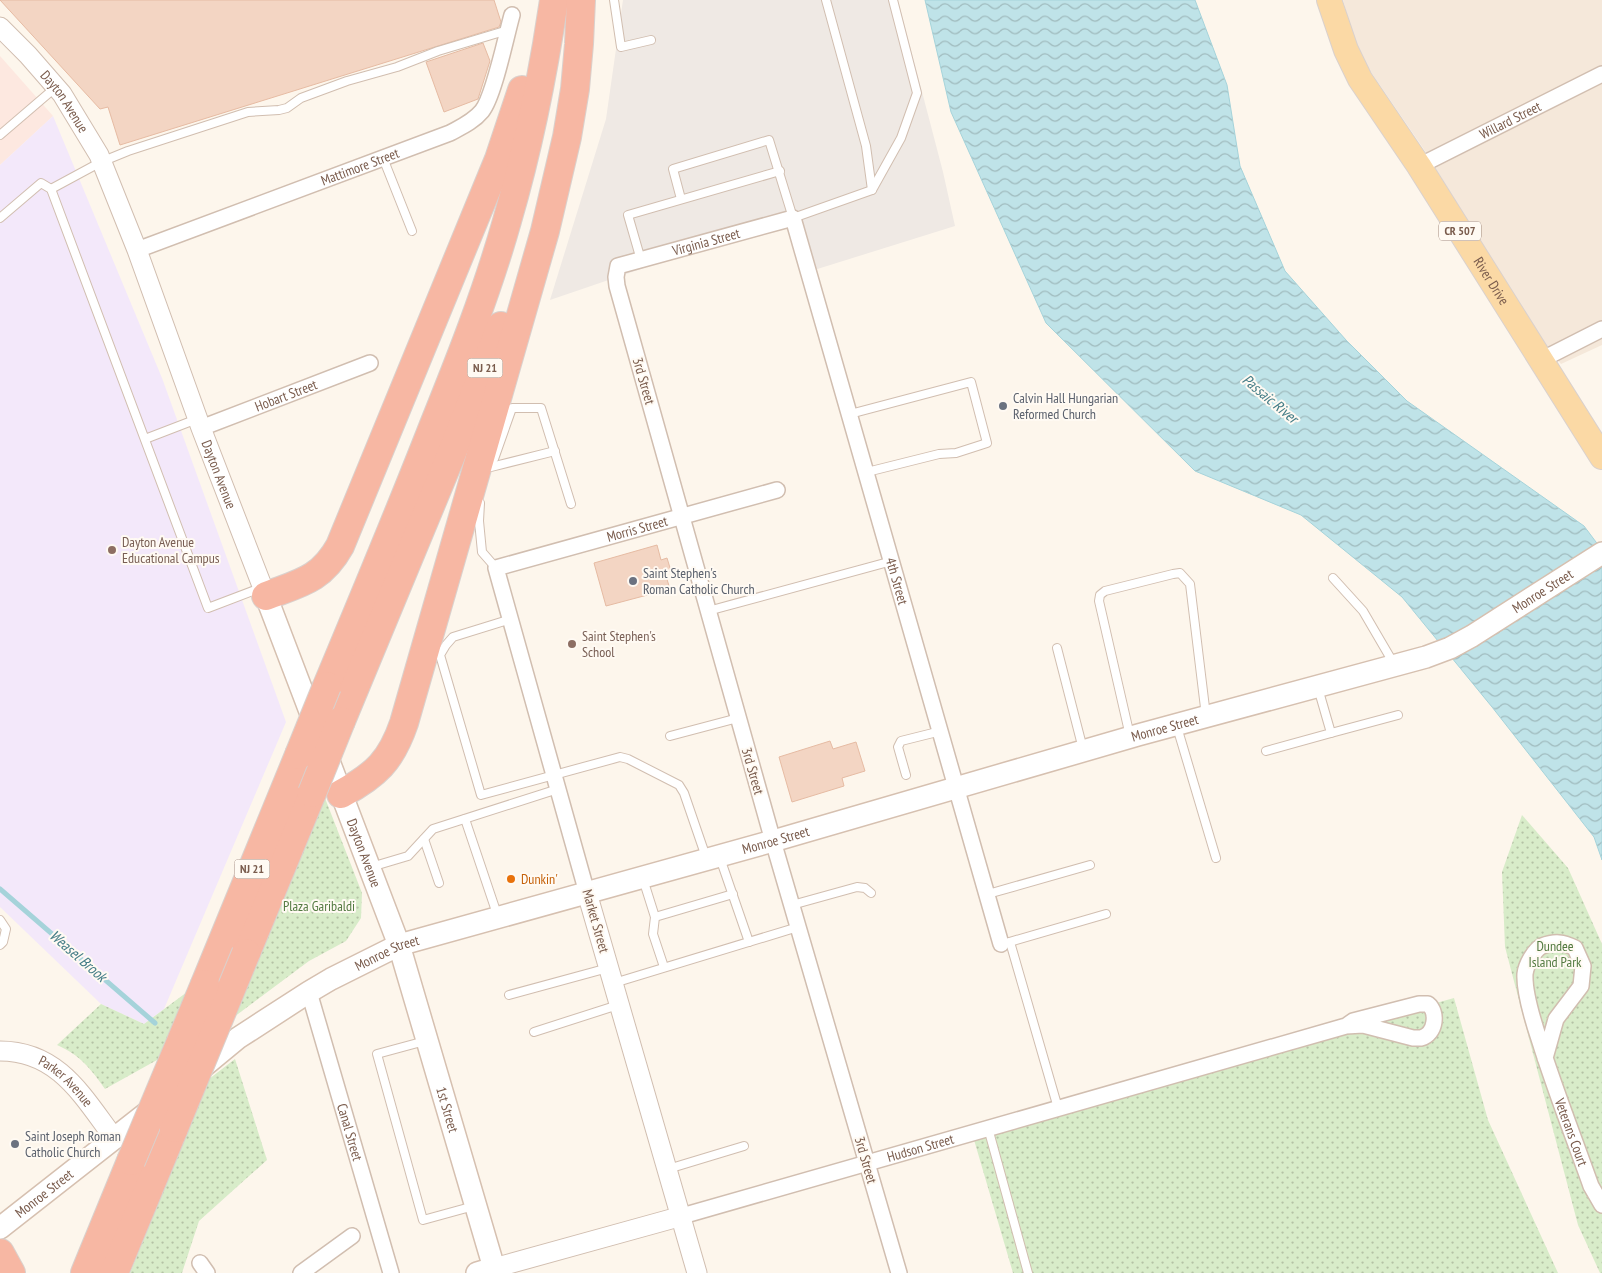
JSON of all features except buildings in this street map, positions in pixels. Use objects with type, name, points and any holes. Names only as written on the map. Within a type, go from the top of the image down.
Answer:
[{"type":"highway","points":[[264,592],[308,580],[321,572],[332,561],[340,546],[510,131],[528,67],[540,0]]},
{"type":"highway","name":"NJ 21","points":[[85,1273],[448,390],[507,222],[532,124],[554,0]]},
{"type":"highway","points":[[341,794],[375,773],[388,758],[395,746],[404,723],[548,222],[575,89],[581,0]]},
{"type":"highway","name":"NJ 21","points":[[114,1273],[453,450],[495,343],[532,230],[558,129],[581,0]]},
{"type":"highway","points":[[0,1253],[11,1273]]},
{"type":"main road","name":"River Drive","points":[[1329,0],[1346,50],[1360,79],[1419,166],[1602,456]]},
{"type":"main road","name":"Monroe Street","points":[[0,1228],[115,1139],[238,1038],[331,979],[399,945],[773,841],[1176,725],[1426,657],[1450,648],[1472,636],[1602,552]]},
{"type":"main road","name":"Dayton Avenue","points":[[264,592],[399,945]]},
{"type":"main road","name":"1st Street","points":[[399,945],[476,1206],[489,1271]]},
{"type":"street","name":"Mattimore Street","points":[[137,250],[450,133],[472,121],[483,110],[490,93],[510,22]]},
{"type":"street","name":"Dayton Avenue","points":[[0,27],[56,87],[82,126],[101,162],[137,250],[199,423],[264,592]]},
{"type":"street","name":"Willard Street","points":[[1419,166],[1602,74]]},
{"type":"street","name":"Virginia Street","points":[[618,266],[793,218]]},
{"type":"street","name":"4th Street","points":[[793,218],[988,894],[1006,943]]},
{"type":"street","name":"3rd Street","points":[[618,266],[617,286],[773,841],[899,1273]]},
{"type":"street","points":[[1541,360],[1602,329]]},
{"type":"street","name":"Hobart Street","points":[[199,423],[370,363]]},
{"type":"street","name":"Morris Street","points":[[496,568],[777,490]]},
{"type":"street","name":"Market Street","points":[[496,568],[587,893],[697,1273]]},
{"type":"street","name":"Veterans Court","points":[[1545,1058],[1556,1019],[1581,986],[1583,966],[1575,948],[1564,942],[1552,942],[1538,948],[1525,974],[1532,1016],[1545,1058],[1591,1186],[1602,1205]]},
{"type":"street","name":"Canal Street","points":[[309,992],[391,1273]]},
{"type":"street","points":[[1419,1004],[1428,1004],[1434,1012],[1432,1029],[1421,1038],[1413,1038],[1363,1025],[1346,1026],[1353,1021],[1419,1004]]},
{"type":"street","name":"Hudson Street","points":[[489,1271],[1346,1026]]},
{"type":"street","name":"Parker Avenue","points":[[0,1051],[19,1052],[35,1056],[61,1072],[71,1082],[115,1139]]},
{"type":"street","points":[[301,1273],[352,1236]]},
{"type":"lane","points":[[614,0],[621,47],[651,40]]},
{"type":"lane","points":[[826,0],[866,146],[872,190]]},
{"type":"lane","points":[[681,199],[673,168],[769,140],[793,218],[872,190],[901,138],[917,93],[893,0]]},
{"type":"lane","points":[[51,189],[101,162],[128,151],[248,112],[287,108],[301,98],[347,81],[397,67],[510,22]]},
{"type":"lane","points":[[0,135],[56,87]]},
{"type":"lane","points":[[383,158],[412,231]]},
{"type":"lane","points":[[641,260],[628,215],[780,171]]},
{"type":"lane","points":[[0,218],[41,183],[51,189],[208,608],[264,592]]},
{"type":"lane","points":[[850,414],[971,382],[987,443],[956,453],[939,454],[867,472]]},
{"type":"lane","points":[[556,451],[490,470],[512,408],[542,408],[556,451],[571,504]]},
{"type":"lane","points":[[145,439],[199,423]]},
{"type":"lane","points":[[482,495],[479,521],[482,552],[496,568]]},
{"type":"lane","points":[[708,611],[892,561]]},
{"type":"lane","points":[[1130,738],[1099,601],[1100,595],[1105,591],[1173,574],[1180,574],[1186,578],[1190,584],[1206,717]]},
{"type":"lane","points":[[1333,578],[1363,611],[1395,666]]},
{"type":"lane","points":[[510,619],[453,637],[440,655],[481,795],[556,783]]},
{"type":"lane","points":[[1057,648],[1084,751]]},
{"type":"lane","points":[[1318,686],[1330,733]]},
{"type":"lane","points":[[1266,751],[1398,715]]},
{"type":"lane","points":[[670,736],[738,718]]},
{"type":"lane","points":[[1176,725],[1216,858]]},
{"type":"lane","points":[[906,775],[898,747],[901,741],[941,731]]},
{"type":"lane","points":[[369,868],[408,856],[433,829],[465,819],[620,757],[650,769],[680,785],[732,894],[749,942]]},
{"type":"lane","points":[[465,819],[499,918]]},
{"type":"lane","points":[[424,839],[439,882]]},
{"type":"lane","points":[[988,894],[1090,865]]},
{"type":"lane","points":[[642,878],[654,917],[653,934],[664,968]]},
{"type":"lane","points":[[792,905],[857,887],[865,888],[871,893]]},
{"type":"lane","points":[[654,917],[732,894]]},
{"type":"lane","points":[[1058,1108],[1006,943],[1106,914]]},
{"type":"lane","points":[[0,920],[6,929],[3,942],[0,945]]},
{"type":"lane","points":[[509,996],[611,975],[664,968],[798,928]]},
{"type":"lane","points":[[534,1032],[620,1004]]},
{"type":"lane","points":[[427,1040],[377,1054],[423,1220],[476,1206]]},
{"type":"lane","points":[[988,1128],[1028,1273]]},
{"type":"lane","points":[[668,1169],[744,1146]]},
{"type":"shaded area","points":[[623,0],[898,0],[943,172],[955,226],[811,271],[796,216],[550,300],[606,119]]},
{"type":"shaded area","points":[[1343,0],[1602,0],[1602,345],[1561,364],[1542,340],[1423,148],[1358,53]]},
{"type":"shaded area","points":[[0,56],[53,116],[0,165]]},
{"type":"shaded area","name":"Dayton Avenue Educational Campus","points":[[53,116],[162,378],[286,722],[164,1009],[144,1024],[101,1004],[0,907],[0,165]]},
{"type":"green space","name":"Plaza Garibaldi","points":[[323,793],[362,893],[361,918],[346,941],[309,961],[234,1017],[105,1089],[84,1063],[72,1053],[57,1045],[101,1004],[144,1024],[261,937]]},
{"type":"green space","name":"Dundee Island Park","points":[[1522,815],[1568,868],[1602,944],[1602,1273],[1600,1273],[1578,1225],[1505,947],[1502,872]]},
{"type":"green space","points":[[1454,998],[1488,1120],[1558,1273],[1013,1273],[972,1133]]},
{"type":"green space","points":[[235,1059],[267,1160],[199,1221],[182,1273],[130,1273],[209,1079]]},
{"type":"water","name":"Passaic River","points":[[925,0],[1195,0],[1227,85],[1240,166],[1285,271],[1346,340],[1407,401],[1584,526],[1602,550],[1602,860],[1594,837],[1492,707],[1402,597],[1301,515],[1195,471],[1046,323],[951,112]]},
{"type":"waterway","name":"Weasel Brook","points":[[0,889],[155,1023]]},
{"type":"place","name":"Calvin Hall Hungarian Reformed Church","points":[[1003,406]]},
{"type":"place","name":"Dayton Avenue Educational Campus","points":[[112,550]]},
{"type":"place","name":"Saint Stephen's Roman Catholic Church","points":[[633,581]]},
{"type":"place","name":"Saint Stephen's School","points":[[572,644]]},
{"type":"place","name":"Dunkin'","points":[[511,879]]},
{"type":"place","name":"Saint Joseph Roman Catholic Church","points":[[15,1144]]}]
